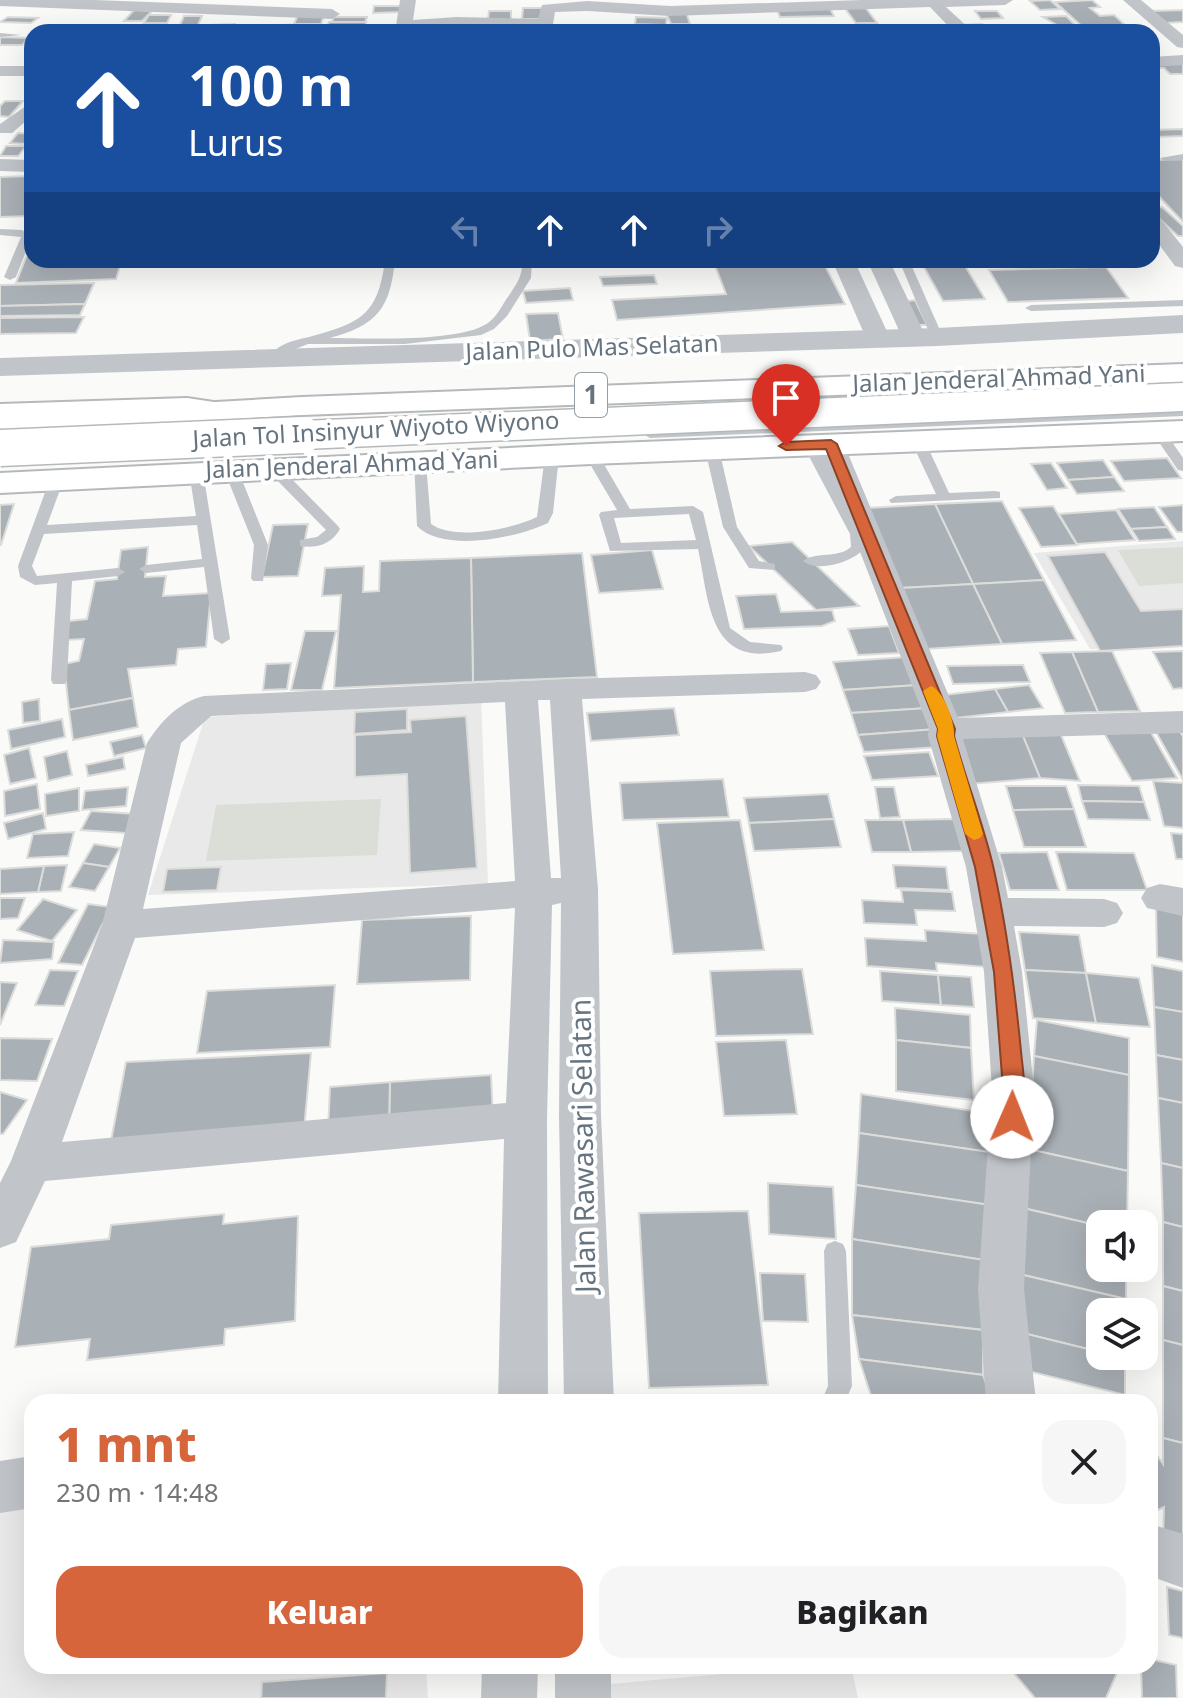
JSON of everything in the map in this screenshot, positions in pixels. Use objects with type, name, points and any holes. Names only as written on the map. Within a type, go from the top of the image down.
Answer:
[{"type":"highway","name":"Jalan Jenderal Ahmad Yani","points":[[0,423],[188,416],[216,411],[340,404],[1183,373]]},
{"type":"highway","name":"Jalan Tol Insinyur Wiyoto Wiyono","points":[[0,448],[1183,395]]},
{"type":"highway","points":[[340,404],[358,446]]},
{"type":"highway","points":[[0,413],[187,407],[216,411]]},
{"type":"highway","name":"Jalan Jenderal Ahmad Yani","points":[[0,483],[273,468],[358,446],[419,463],[918,441],[1177,423]]},
{"type":"highway","name":"Jalan Tol Insinyur Wiyoto Wiyono","points":[[0,467],[774,432],[1177,423]]},
{"type":"street","points":[[403,24],[408,0]]},
{"type":"street","points":[[626,17],[669,6],[781,3],[842,12],[863,2],[1005,0]]},
{"type":"street","points":[[0,1],[335,7]]},
{"type":"street","points":[[0,20],[24,1]]},
{"type":"street","points":[[925,2],[954,24]]},
{"type":"street","points":[[545,24],[549,7],[588,3],[626,17],[706,24]]},
{"type":"street","points":[[1136,3],[1168,6]]},
{"type":"street","points":[[1136,3],[1183,43]]},
{"type":"street","points":[[247,24],[255,5]]},
{"type":"street","points":[[1160,61],[1183,60]]},
{"type":"street","points":[[0,71],[24,71]]},
{"type":"street","points":[[0,149],[13,130]]},
{"type":"street","points":[[0,165],[24,166]]},
{"type":"street","points":[[1160,231],[1183,261]]},
{"type":"street","points":[[847,268],[878,338]]},
{"type":"street","points":[[883,268],[926,337]]},
{"type":"street","name":"Jalan Pulo Mas Selatan","points":[[0,367],[926,337],[1183,324]]},
{"type":"street","points":[[820,445],[946,729],[945,736],[984,867],[1003,972],[1013,1089],[1001,1289],[1010,1394]]},
{"type":"street","points":[[0,1228],[32,1164],[121,925],[164,743],[172,729],[204,706],[565,689],[805,682]]},
{"type":"street","name":"Jalan Rawasari Selatan","points":[[565,689],[580,889],[580,1115],[589,1394]]},
{"type":"street","name":"Jalan Rawasari Selatan","points":[[521,692],[534,893],[526,1119],[523,1394]]},
{"type":"street","points":[[946,729],[1183,722]]},
{"type":"street","points":[[121,925],[580,889]]},
{"type":"street","points":[[993,912],[1104,913]]},
{"type":"street","name":"Jalan Rawasari Selatan","points":[[32,1164],[526,1119]]},
{"type":"street","points":[[0,1487],[24,1483]]},
{"type":"street","points":[[1158,1553],[1183,1561]]},
{"type":"street","points":[[509,1698],[510,1674]]},
{"type":"street","points":[[583,1674],[583,1698]]},
{"type":"lane","points":[[0,35],[17,35]]},
{"type":"lane","points":[[1165,158],[1183,157]]},
{"type":"lane","points":[[0,232],[24,234]]},
{"type":"lane","points":[[10,277],[24,243]]},
{"type":"lane","points":[[358,327],[380,306],[389,285],[390,268]]},
{"type":"lane","points":[[312,342],[433,339],[477,333],[491,327],[524,281],[529,268]]},
{"type":"lane","points":[[906,268],[926,337]]},
{"type":"lane","points":[[1031,308],[1183,303]]},
{"type":"lane","points":[[278,358],[280,351],[289,346],[358,327],[409,330],[433,339]]},
{"type":"lane","points":[[0,439],[358,446],[1183,395]]},
{"type":"lane","points":[[0,455],[1177,423],[1183,467]]},
{"type":"lane","points":[[918,441],[944,497]]},
{"type":"lane","points":[[810,561],[848,557],[858,548],[857,534],[820,445]]},
{"type":"lane","points":[[712,449],[730,527],[754,565],[770,567]]},
{"type":"lane","points":[[591,454],[626,513]]},
{"type":"lane","points":[[419,463],[424,526],[438,535],[468,536],[520,529],[543,520],[552,456]]},
{"type":"lane","points":[[273,468],[333,529],[331,536],[323,540],[305,543]]},
{"type":"lane","points":[[231,470],[265,545],[258,578]]},
{"type":"lane","points":[[196,472],[222,639]]},
{"type":"lane","points":[[57,479],[25,566],[27,577],[35,581],[118,572]]},
{"type":"lane","points":[[896,500],[995,495]]},
{"type":"lane","points":[[705,544],[615,548],[606,515],[693,510],[698,515],[705,544],[723,629],[734,643],[747,649],[775,648]]},
{"type":"lane","points":[[40,530],[204,520]]},
{"type":"lane","points":[[146,569],[212,562]]},
{"type":"lane","points":[[59,680],[65,578]]},
{"type":"lane","points":[[835,1251],[840,1386],[836,1394]]},
{"type":"shaded area","points":[[1183,541],[1183,647],[1090,649],[1034,553]]},
{"type":"shaded area","points":[[1183,547],[1183,583],[1139,586],[1118,550]]},
{"type":"shaded area","points":[[481,698],[488,884],[148,895],[205,717]]},
{"type":"shaded area","points":[[381,799],[377,855],[206,861],[216,805]]},
{"type":"shaded area","points":[[24,1507],[24,1674],[426,1674],[428,1698],[0,1698],[0,1511]]},
{"type":"shaded area","points":[[723,1674],[853,1674],[858,1698],[610,1698],[610,1684]]},
{"type":"building","points":[[1050,0],[1060,9],[1040,10],[1030,1]]},
{"type":"building","points":[[1092,0],[1100,7],[1090,8],[1100,16],[1114,15],[1124,24],[1080,24],[1055,2]]},
{"type":"building","points":[[374,6],[402,6],[402,12],[373,13]]},
{"type":"building","points":[[829,7],[834,16],[780,17],[776,8]]},
{"type":"building","points":[[844,7],[865,7],[877,23],[856,23]]},
{"type":"building","points":[[523,8],[542,8],[541,19],[522,19]]},
{"type":"building","points":[[134,10],[152,11],[142,21],[124,21]]},
{"type":"building","points":[[1183,10],[1183,22],[1165,23],[1151,11]]},
{"type":"building","points":[[489,11],[511,11],[511,20],[488,20]]},
{"type":"building","points":[[975,11],[997,11],[1003,18],[981,19]]},
{"type":"building","points":[[686,12],[690,24],[671,24],[666,13]]},
{"type":"building","points":[[149,15],[171,15],[167,23],[144,23]]},
{"type":"building","points":[[298,15],[324,15],[321,24],[294,24]]},
{"type":"building","points":[[184,16],[202,16],[198,24],[180,24]]},
{"type":"building","points":[[1066,16],[1074,24],[1055,24],[1043,17]]},
{"type":"building","points":[[8,17],[38,18],[31,23],[0,22]]},
{"type":"building","points":[[334,17],[367,17],[365,22],[332,22]]},
{"type":"building","points":[[636,17],[667,18],[666,24],[635,24]]},
{"type":"building","points":[[329,22],[366,22],[366,24]]},
{"type":"building","points":[[0,37],[24,38],[22,45],[0,45]]},
{"type":"building","points":[[1183,62],[1183,74],[1170,74],[1160,68],[1160,63]]},
{"type":"building","points":[[5,101],[23,101],[9,117],[0,116],[0,106]]},
{"type":"building","points":[[1183,129],[1183,136],[1160,137],[1160,130]]},
{"type":"building","points":[[18,133],[24,133],[24,144],[10,143]]},
{"type":"building","points":[[6,146],[24,146],[18,156],[0,156]]},
{"type":"building","points":[[1183,159],[1183,222],[1160,198],[1160,160]]},
{"type":"building","points":[[24,176],[24,216],[0,217],[0,177]]},
{"type":"building","points":[[1160,207],[1183,226],[1183,236],[1178,236],[1160,219]]},
{"type":"building","points":[[24,262],[24,268],[119,268],[116,279],[16,283]]},
{"type":"building","points":[[716,268],[826,268],[845,304],[617,320],[612,300],[726,294]]},
{"type":"building","points":[[924,268],[966,268],[985,299],[943,301]]},
{"type":"building","points":[[1107,268],[1128,298],[1008,302],[989,270]]},
{"type":"building","points":[[654,275],[657,284],[603,286],[600,277]]},
{"type":"building","points":[[94,283],[85,304],[0,306],[0,285]]},
{"type":"building","points":[[570,288],[573,300],[526,303],[523,291]]},
{"type":"building","points":[[915,300],[927,325],[911,325],[901,302]]},
{"type":"building","points":[[85,304],[80,315],[0,316],[0,306]]},
{"type":"building","points":[[558,313],[563,339],[530,341],[526,314]]},
{"type":"building","points":[[84,317],[76,333],[0,334],[0,318]]},
{"type":"building","points":[[1167,458],[1181,478],[1124,481],[1111,461]]},
{"type":"building","points":[[1103,460],[1114,477],[1068,480],[1057,463]]},
{"type":"building","points":[[1051,463],[1067,488],[1047,490],[1031,464]]},
{"type":"building","points":[[1114,477],[1124,491],[1077,494],[1068,480]]},
{"type":"building","points":[[1002,501],[1044,580],[973,584],[935,504]]},
{"type":"building","points":[[14,504],[1,545],[0,545],[0,505]]},
{"type":"building","points":[[935,504],[973,584],[901,588],[868,508]]},
{"type":"building","points":[[1183,505],[1183,532],[1177,532],[1159,507]]},
{"type":"building","points":[[1053,506],[1077,545],[1041,547],[1019,508]]},
{"type":"building","points":[[1154,507],[1167,527],[1131,529],[1118,509]]},
{"type":"building","points":[[1116,510],[1135,540],[1077,544],[1059,514]]},
{"type":"building","points":[[308,524],[298,576],[262,577],[273,525]]},
{"type":"building","points":[[1167,527],[1175,539],[1139,541],[1131,529]]},
{"type":"building","points":[[792,542],[859,606],[816,610],[749,546]]},
{"type":"building","points":[[148,547],[145,577],[166,576],[163,596],[211,593],[206,647],[178,649],[176,665],[128,669],[133,698],[69,710],[64,664],[79,661],[84,639],[66,640],[69,621],[87,619],[95,581],[117,579],[121,550]]},
{"type":"building","points":[[652,550],[663,589],[599,593],[591,555]]},
{"type":"building","points":[[1105,552],[1141,611],[1183,609],[1183,646],[1100,651],[1048,556]]},
{"type":"building","points":[[582,553],[597,677],[473,682],[471,558]]},
{"type":"building","points":[[471,558],[473,682],[334,688],[341,595],[322,596],[325,568],[364,566],[363,592],[379,591],[380,561]]},
{"type":"building","points":[[1044,580],[1076,640],[1002,644],[973,584]]},
{"type":"building","points":[[973,584],[1002,644],[926,649],[901,588]]},
{"type":"building","points":[[776,594],[781,612],[832,610],[835,621],[822,626],[744,629],[736,596]]},
{"type":"building","points":[[889,626],[899,653],[858,655],[848,629]]},
{"type":"building","points":[[305,631],[336,631],[322,690],[291,690]]},
{"type":"building","points":[[1112,651],[1140,711],[1098,712],[1072,652]]},
{"type":"building","points":[[1183,651],[1183,688],[1173,689],[1153,652]]},
{"type":"building","points":[[1072,652],[1098,712],[1065,713],[1040,653]]},
{"type":"building","points":[[907,657],[918,685],[843,690],[833,662]]},
{"type":"building","points":[[291,663],[287,689],[263,690],[266,664]]},
{"type":"building","points":[[1023,665],[1030,682],[953,684],[947,666]]},
{"type":"building","points":[[918,685],[928,708],[851,713],[843,690]]},
{"type":"building","points":[[1029,685],[1043,708],[1008,712],[995,689]]},
{"type":"building","points":[[995,689],[1008,712],[947,719],[935,696]]},
{"type":"building","points":[[133,698],[138,727],[73,740],[69,710]]},
{"type":"building","points":[[39,699],[40,721],[23,723],[22,702]]},
{"type":"building","points":[[674,708],[679,735],[591,741],[587,713]]},
{"type":"building","points":[[928,708],[937,729],[858,735],[851,713]]},
{"type":"building","points":[[407,709],[407,730],[354,734],[355,712]]},
{"type":"building","points":[[466,716],[477,868],[410,873],[407,774],[355,777],[355,735],[411,732],[410,720]]},
{"type":"building","points":[[62,719],[65,737],[11,749],[8,730]]},
{"type":"building","points":[[1176,724],[1183,737],[1183,780],[1152,725]]},
{"type":"building","points":[[937,729],[939,747],[864,752],[858,735]]},
{"type":"building","points":[[1149,729],[1177,778],[1132,781],[1104,733]]},
{"type":"building","points":[[1059,730],[1080,781],[1040,778],[1021,731]]},
{"type":"building","points":[[1021,731],[1040,778],[970,784],[953,733]]},
{"type":"building","points":[[142,735],[146,748],[114,756],[110,742]]},
{"type":"building","points":[[29,748],[36,778],[10,784],[4,755]]},
{"type":"building","points":[[67,751],[72,775],[48,781],[44,757]]},
{"type":"building","points":[[929,752],[938,776],[872,780],[864,756]]},
{"type":"building","points":[[123,757],[125,769],[88,776],[86,765]]},
{"type":"building","points":[[723,779],[729,817],[623,820],[620,783]]},
{"type":"building","points":[[1153,781],[1183,783],[1183,828],[1164,826]]},
{"type":"building","points":[[37,784],[40,809],[5,816],[4,791]]},
{"type":"building","points":[[1078,785],[1139,786],[1144,802],[1082,801]]},
{"type":"building","points":[[1006,786],[1066,786],[1074,809],[1013,810]]},
{"type":"building","points":[[128,787],[126,806],[82,810],[85,791]]},
{"type":"building","points":[[875,787],[894,787],[900,817],[880,818]]},
{"type":"building","points":[[79,788],[79,811],[46,816],[45,794]]},
{"type":"building","points":[[828,794],[834,819],[749,823],[744,798]]},
{"type":"building","points":[[1082,801],[1144,802],[1150,820],[1088,819]]},
{"type":"building","points":[[1074,809],[1086,847],[1024,847],[1013,810]]},
{"type":"building","points":[[91,811],[135,814],[126,833],[81,830]]},
{"type":"building","points":[[43,813],[46,829],[8,839],[4,823]]},
{"type":"building","points":[[834,819],[841,847],[754,851],[749,823]]},
{"type":"building","points":[[955,819],[964,851],[911,852],[903,820]]},
{"type":"building","points":[[740,820],[764,950],[673,954],[657,823]]},
{"type":"building","points":[[865,820],[903,820],[911,852],[872,852]]},
{"type":"building","points":[[74,832],[68,856],[27,858],[33,834]]},
{"type":"building","points":[[1171,833],[1183,834],[1183,859],[1176,859]]},
{"type":"building","points":[[94,844],[120,848],[109,867],[83,863]]},
{"type":"building","points":[[1047,852],[1059,890],[1010,890],[999,853]]},
{"type":"building","points":[[1056,852],[1134,853],[1147,890],[1067,890]]},
{"type":"building","points":[[83,863],[109,867],[95,891],[69,887]]},
{"type":"building","points":[[67,865],[61,891],[38,892],[44,866]]},
{"type":"building","points":[[893,865],[946,867],[949,890],[896,888]]},
{"type":"building","points":[[44,866],[38,892],[0,894],[0,869]]},
{"type":"building","points":[[221,867],[217,890],[163,892],[167,869]]},
{"type":"building","points":[[901,890],[952,892],[955,911],[915,910],[917,925],[864,923],[862,900],[903,902]]},
{"type":"building","points":[[0,898],[25,898],[18,918],[0,919]]},
{"type":"building","points":[[43,899],[77,910],[52,941],[17,930]]},
{"type":"building","points":[[88,904],[111,907],[82,965],[58,963]]},
{"type":"building","points":[[1156,906],[1183,911],[1183,962],[1157,957]]},
{"type":"building","points":[[471,916],[470,980],[357,984],[362,920]]},
{"type":"building","points":[[925,930],[982,934],[987,967],[936,963],[937,971],[867,966],[865,938],[926,941]]},
{"type":"building","points":[[1019,932],[1079,935],[1086,973],[1025,970]]},
{"type":"building","points":[[3,940],[54,942],[52,959],[0,963]]},
{"type":"building","points":[[1152,965],[1183,971],[1183,1012],[1154,1007]]},
{"type":"building","points":[[802,969],[813,1034],[716,1036],[710,971]]},
{"type":"building","points":[[50,970],[78,971],[64,1006],[35,1005]]},
{"type":"building","points":[[1025,970],[1086,973],[1096,1023],[1033,1018]]},
{"type":"building","points":[[880,971],[938,975],[941,1005],[882,1001]]},
{"type":"building","points":[[1086,973],[1139,978],[1150,1027],[1096,1023]]},
{"type":"building","points":[[938,975],[971,977],[974,1007],[941,1005]]},
{"type":"building","points":[[0,982],[17,983],[0,1025]]},
{"type":"building","points":[[335,985],[330,1047],[197,1053],[207,991]]},
{"type":"building","points":[[1154,1007],[1183,1012],[1183,1060],[1156,1055]]},
{"type":"building","points":[[895,1008],[970,1015],[971,1048],[896,1040]]},
{"type":"building","points":[[1037,1020],[1129,1038],[1129,1075],[1034,1056]]},
{"type":"building","points":[[0,1038],[52,1039],[37,1081],[0,1080]]},
{"type":"building","points":[[786,1040],[797,1114],[724,1116],[716,1042]]},
{"type":"building","points":[[896,1040],[971,1048],[974,1100],[896,1091]]},
{"type":"building","points":[[311,1053],[304,1130],[111,1141],[126,1062]]},
{"type":"building","points":[[1156,1055],[1183,1060],[1183,1103],[1158,1098]]},
{"type":"building","points":[[1034,1056],[1129,1075],[1128,1171],[1028,1149]]},
{"type":"building","points":[[491,1075],[493,1117],[389,1125],[390,1082]]},
{"type":"building","points":[[390,1082],[389,1125],[328,1130],[330,1087]]},
{"type":"building","points":[[0,1092],[27,1100],[3,1134],[0,1134]]},
{"type":"building","points":[[861,1094],[988,1113],[989,1152],[859,1133]]},
{"type":"building","points":[[1158,1098],[1183,1103],[1183,1168],[1161,1163]]},
{"type":"building","points":[[859,1133],[989,1152],[990,1205],[856,1185]]},
{"type":"building","points":[[1028,1149],[1128,1171],[1127,1210],[1086,1210],[1086,1223],[1023,1208]]},
{"type":"building","points":[[1161,1163],[1183,1168],[1183,1227],[1163,1222]]},
{"type":"building","points":[[768,1183],[833,1187],[836,1239],[769,1234]]},
{"type":"building","points":[[856,1185],[990,1205],[990,1261],[852,1239]]},
{"type":"building","points":[[1023,1208],[1086,1223],[1086,1282],[1126,1282],[1126,1298],[1122,1298],[1019,1274]]},
{"type":"building","points":[[748,1211],[768,1385],[649,1388],[639,1213]]},
{"type":"building","points":[[224,1214],[223,1224],[298,1216],[295,1321],[225,1329],[224,1345],[87,1360],[90,1339],[15,1347],[31,1247],[109,1239],[111,1225]]},
{"type":"building","points":[[1163,1222],[1183,1227],[1183,1291],[1163,1286]]},
{"type":"building","points":[[852,1239],[990,1261],[983,1330],[852,1315]]},
{"type":"building","points":[[760,1273],[805,1274],[808,1322],[763,1321]]},
{"type":"building","points":[[1019,1274],[1122,1298],[1086,1298],[1086,1349],[1015,1331]]},
{"type":"building","points":[[1163,1286],[1183,1291],[1183,1345],[1163,1340]]},
{"type":"building","points":[[852,1315],[983,1330],[983,1375],[859,1359]]},
{"type":"building","points":[[1015,1331],[1086,1349],[1086,1370],[1125,1370],[1125,1394],[1012,1367]]},
{"type":"building","points":[[1163,1340],[1183,1345],[1183,1443],[1163,1438]]},
{"type":"building","points":[[859,1359],[983,1375],[990,1394],[870,1394]]},
{"type":"building","points":[[1163,1438],[1183,1443],[1183,1549],[1163,1544],[1164,1507],[1158,1510],[1158,1457],[1163,1464]]},
{"type":"building","points":[[1167,1587],[1183,1591],[1183,1638],[1169,1635]]},
{"type":"building","points":[[1158,1661],[1176,1665],[1177,1698],[1142,1698],[1141,1674],[1158,1674]]},
{"type":"building","points":[[387,1674],[386,1698],[261,1698],[262,1682]]},
{"type":"building","points":[[1015,1674],[1116,1674],[1106,1698],[1035,1698]]},
{"type":"slow traffic","points":[[931,691],[946,729],[945,736],[974,834]]},
{"type":"route","points":[[786,446],[831,444],[946,729],[945,736],[984,867],[1003,972],[1013,1089],[1012,1117]]}]
